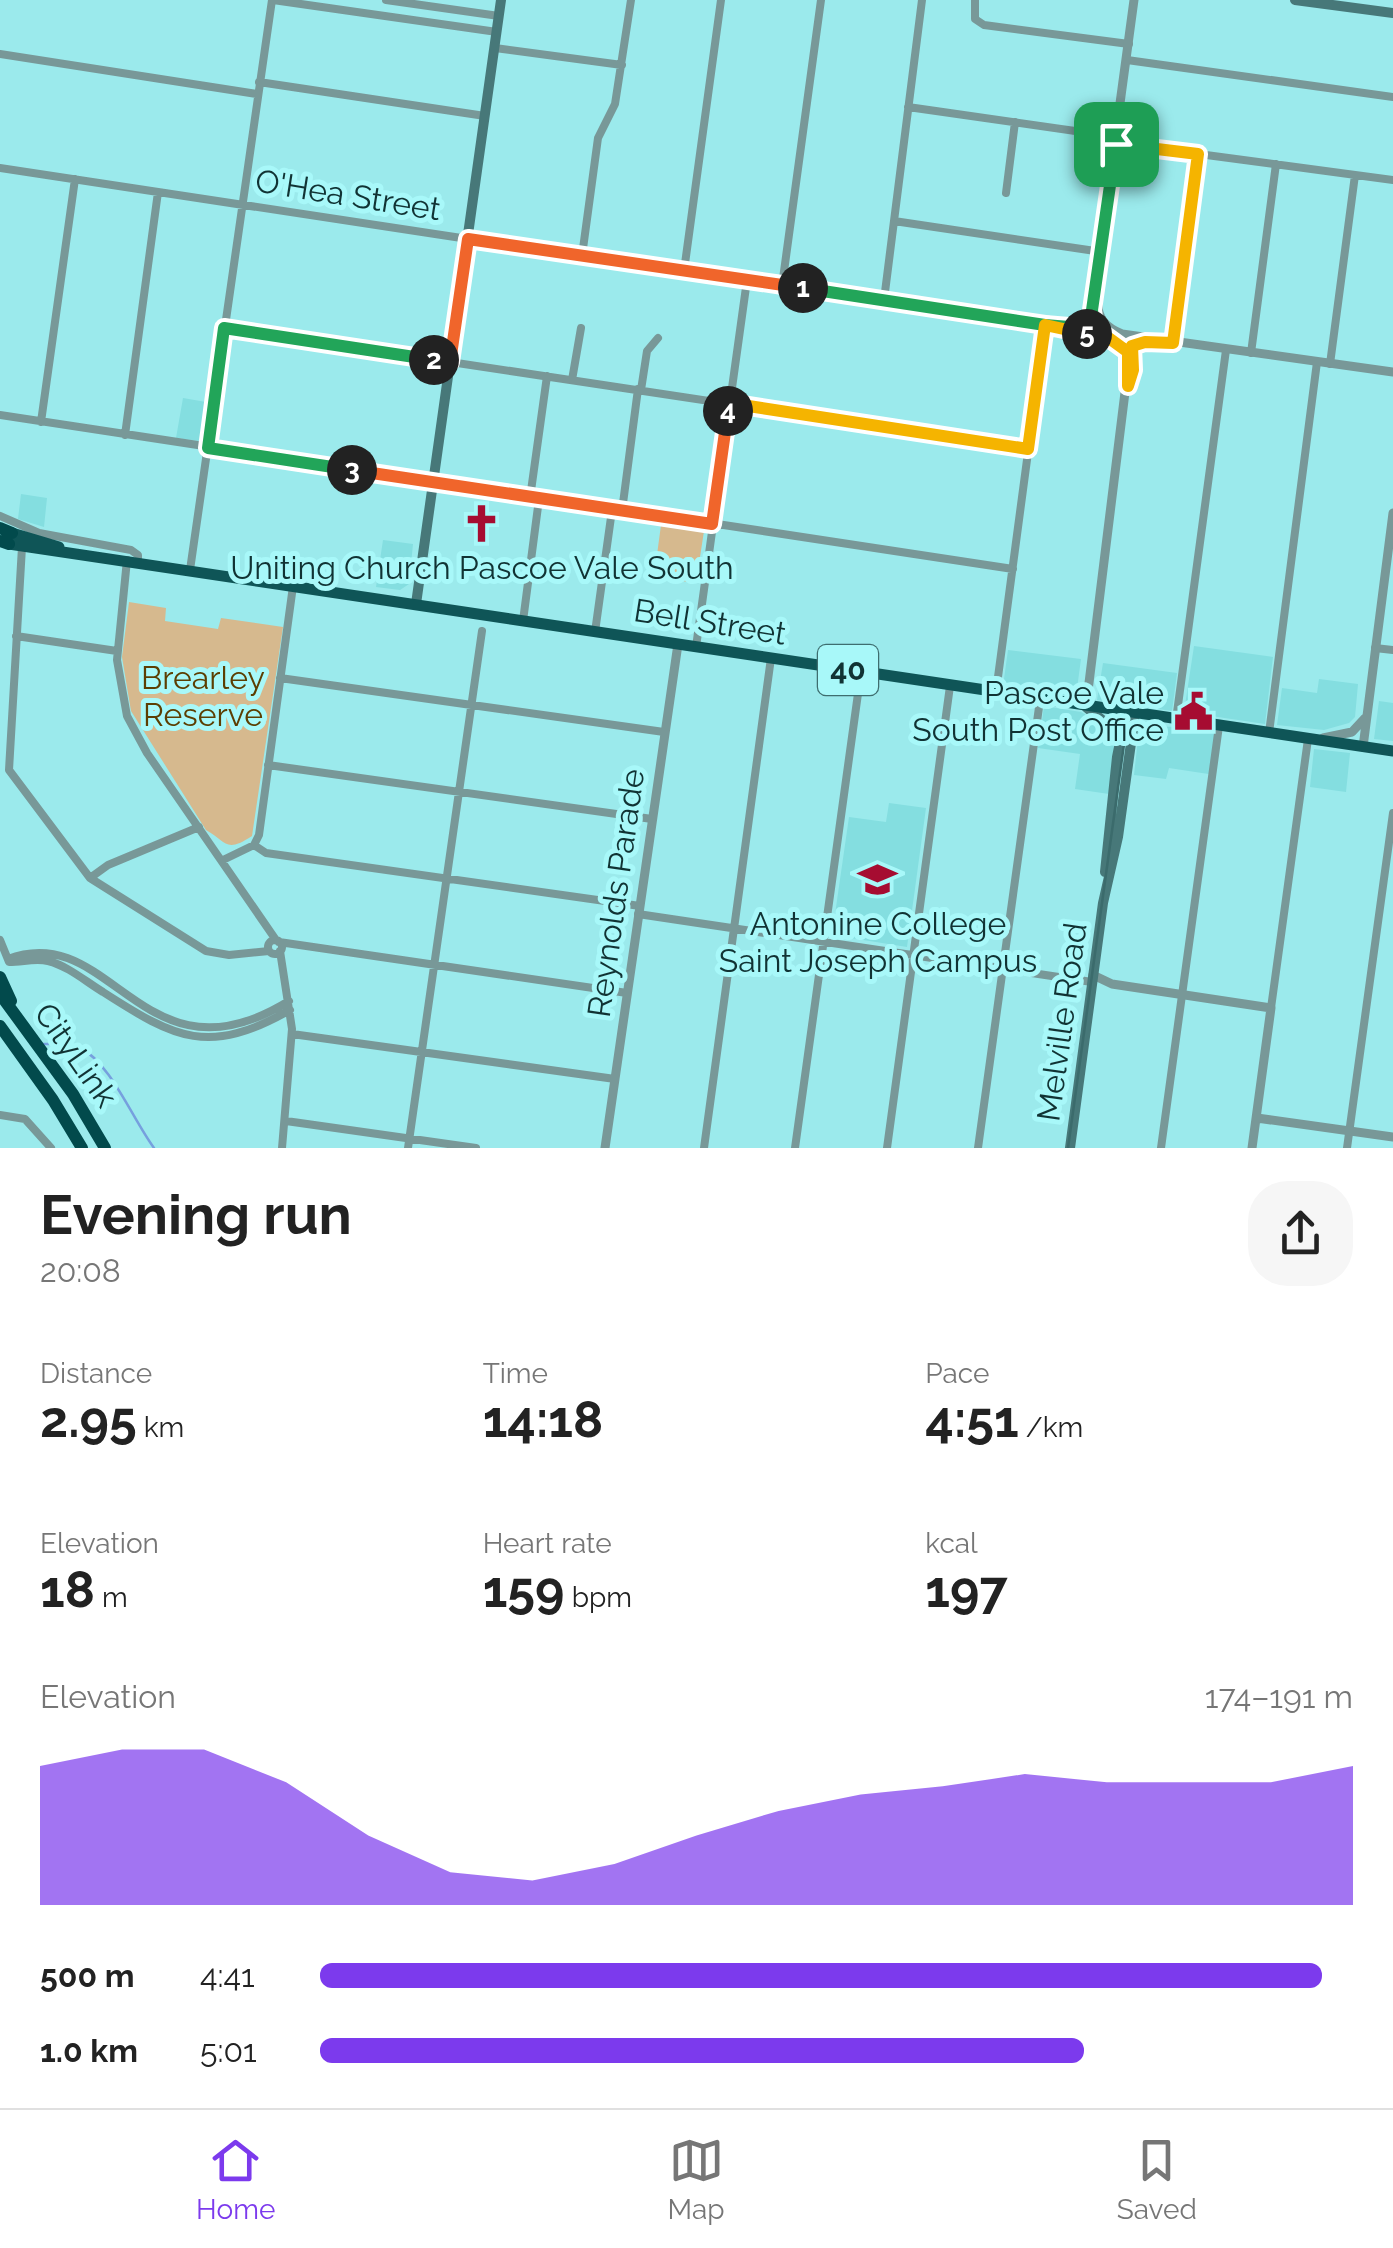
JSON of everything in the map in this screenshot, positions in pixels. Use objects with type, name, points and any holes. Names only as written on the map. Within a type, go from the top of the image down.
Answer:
[{"type":"highway","name":"Bell Street","points":[[6,538],[77,553],[1393,751]]},
{"type":"highway","points":[[0,978],[23,1026]]},
{"type":"highway","name":"CityLink","points":[[0,994],[106,1148]]},
{"type":"highway","name":"CityLink","points":[[0,1026],[82,1148]]},
{"type":"main road","points":[[416,604],[502,0]]},
{"type":"main road","points":[[1295,0],[1393,13]]},
{"type":"main road","points":[[1086,707],[1112,728],[1118,745]]},
{"type":"main road","name":"Melville Road","points":[[1070,1148],[1103,903],[1118,745],[1131,713]]},
{"type":"main road","name":"Melville Road","points":[[1103,903],[1118,837],[1131,713]]},
{"type":"street","points":[[190,570],[272,0],[497,32]]},
{"type":"street","points":[[386,0],[499,16]]},
{"type":"street","points":[[582,256],[598,138],[616,104],[631,0]]},
{"type":"street","points":[[684,271],[721,0]]},
{"type":"street","points":[[782,286],[821,0]]},
{"type":"street","points":[[884,300],[922,0]]},
{"type":"street","points":[[975,0],[974,19],[984,25],[1129,44]]},
{"type":"street","points":[[1094,325],[1092,310],[1134,0]]},
{"type":"street","points":[[495,48],[622,65]]},
{"type":"street","points":[[0,54],[257,94]]},
{"type":"street","points":[[1127,60],[1393,96]]},
{"type":"street","points":[[258,82],[486,116]]},
{"type":"street","points":[[908,107],[1198,154],[1393,180]]},
{"type":"street","points":[[1006,193],[1015,122]]},
{"type":"street","points":[[1173,343],[1198,154]]},
{"type":"street","points":[[1251,353],[1276,164]]},
{"type":"street","name":"O'Hea Street","points":[[0,168],[1108,332]]},
{"type":"street","points":[[1330,364],[1355,174]]},
{"type":"street","points":[[41,422],[75,180]]},
{"type":"street","points":[[124,435],[158,192]]},
{"type":"street","points":[[894,221],[1102,252]]},
{"type":"street","points":[[696,647],[746,280]]},
{"type":"street","points":[[1098,285],[1098,313],[1108,332],[1132,346],[1145,342],[1173,343]]},
{"type":"street","name":"O'Hea Street","points":[[1045,325],[1081,328],[1101,324],[1108,332]]},
{"type":"street","points":[[996,693],[1045,325]]},
{"type":"street","points":[[224,328],[1028,449]]},
{"type":"street","points":[[572,380],[581,328]]},
{"type":"street","points":[[595,632],[647,351],[658,338]]},
{"type":"street","points":[[1121,340],[1173,343],[1393,372]]},
{"type":"street","points":[[1086,707],[1128,386],[1129,356],[1121,340]]},
{"type":"street","points":[[1128,386],[1133,370],[1132,346]]},
{"type":"street","points":[[1176,720],[1226,350]]},
{"type":"street","points":[[1268,733],[1317,362]]},
{"type":"street","points":[[522,621],[547,376]]},
{"type":"street","points":[[0,416],[1012,570]]},
{"type":"street","points":[[1363,747],[1393,512]]},
{"type":"street","name":"Bell Street","points":[[0,516],[39,533],[131,550],[138,555],[133,561]]},
{"type":"street","points":[[6,538],[16,636],[4,767],[90,878],[199,948],[229,955],[296,946],[627,993]]},
{"type":"street","points":[[133,561],[117,651],[120,690],[134,731],[223,860],[275,947],[292,1034],[282,1148]]},
{"type":"street","points":[[223,860],[254,845],[258,835],[294,586]]},
{"type":"street","points":[[409,1143],[482,631]]},
{"type":"street","points":[[16,636],[117,651]]},
{"type":"street","name":"Reynolds Parade","points":[[605,1148],[678,644]]},
{"type":"street","points":[[1375,648],[1393,650]]},
{"type":"street","points":[[704,1148],[771,658]]},
{"type":"street","points":[[795,1148],[860,672]]},
{"type":"street","points":[[280,678],[664,732]]},
{"type":"street","points":[[886,1148],[950,686]]},
{"type":"street","points":[[978,1148],[1040,700]]},
{"type":"street","points":[[1252,1148],[1308,739],[1352,732],[1362,724],[1368,711]]},
{"type":"street","points":[[1161,1148],[1219,726]]},
{"type":"street","points":[[268,765],[652,819]]},
{"type":"street","points":[[1347,1148],[1393,813]]},
{"type":"street","points":[[90,878],[108,865],[199,826]]},
{"type":"street","points":[[254,845],[266,853],[1271,1008]]},
{"type":"street","points":[[0,940],[9,960],[40,952],[63,956],[163,1018],[198,1028],[249,1023],[289,1005]]},
{"type":"street","points":[[292,1034],[615,1079]]},
{"type":"street","points":[[0,1115],[26,1119],[50,1148]]},
{"type":"street","points":[[1256,1118],[1393,1137]]},
{"type":"street","points":[[286,1121],[409,1143],[476,1148]]},
{"type":"shaded area","points":[[183,398],[206,402],[200,441],[176,438]]},
{"type":"shaded area","points":[[21,494],[47,498],[44,527],[18,519]]},
{"type":"shaded area","points":[[383,540],[413,544],[409,584],[400,590],[376,587]]},
{"type":"shaded area","points":[[1194,646],[1273,657],[1265,724],[1184,712]]},
{"type":"shaded area","points":[[1008,650],[1081,659],[1076,696],[1003,686]]},
{"type":"shaded area","points":[[1103,663],[1177,673],[1172,711],[1097,700]]},
{"type":"shaded area","points":[[1319,679],[1358,684],[1355,717],[1349,723],[1324,730],[1277,725],[1282,688],[1317,693]]},
{"type":"shaded area","points":[[1379,701],[1393,703],[1393,741],[1374,739]]},
{"type":"shaded area","points":[[1044,706],[1081,712],[1109,728],[1115,743],[1109,794],[1075,789],[1080,754],[1038,748]]},
{"type":"shaded area","points":[[1144,726],[1221,734],[1215,775],[1169,768],[1166,779],[1134,775],[1139,729]]},
{"type":"shaded area","points":[[1314,749],[1350,753],[1346,792],[1310,787]]},
{"type":"shaded area","name":"Antonine College Saint Joseph Campus","points":[[889,803],[926,808],[907,947],[832,935],[849,817],[886,822]]},
{"type":"green space","points":[[661,525],[704,531],[696,583],[654,577]]},
{"type":"green space","name":"Brearley Reserve","points":[[129,602],[166,608],[165,621],[218,629],[221,618],[283,627],[252,836],[243,841],[226,844],[206,830],[131,711],[122,657]]},
{"type":"waterway","points":[[41,1044],[71,1045],[91,1055],[111,1078],[154,1148]]},
{"type":"tram line","points":[[1068,1148],[1126,730]]},
{"type":"place","name":"Uniting Church Pascoe Vale South","points":[[482,523]]},
{"type":"place","name":"Pascoe Vale South Post Office","points":[[1194,711]]},
{"type":"place","name":"Antonine College Saint Joseph Campus","points":[[878,879]]},
{"type":"route","points":[[1116,144],[1092,310],[1094,325],[1045,325],[468,239],[450,362],[224,328],[208,448],[708,524],[712,524],[729,403],[1028,449],[1045,325],[1055,330],[1106,336],[1125,349],[1129,356],[1128,386],[1133,370],[1132,346],[1145,342],[1173,343],[1198,154],[1116,144]]}]
